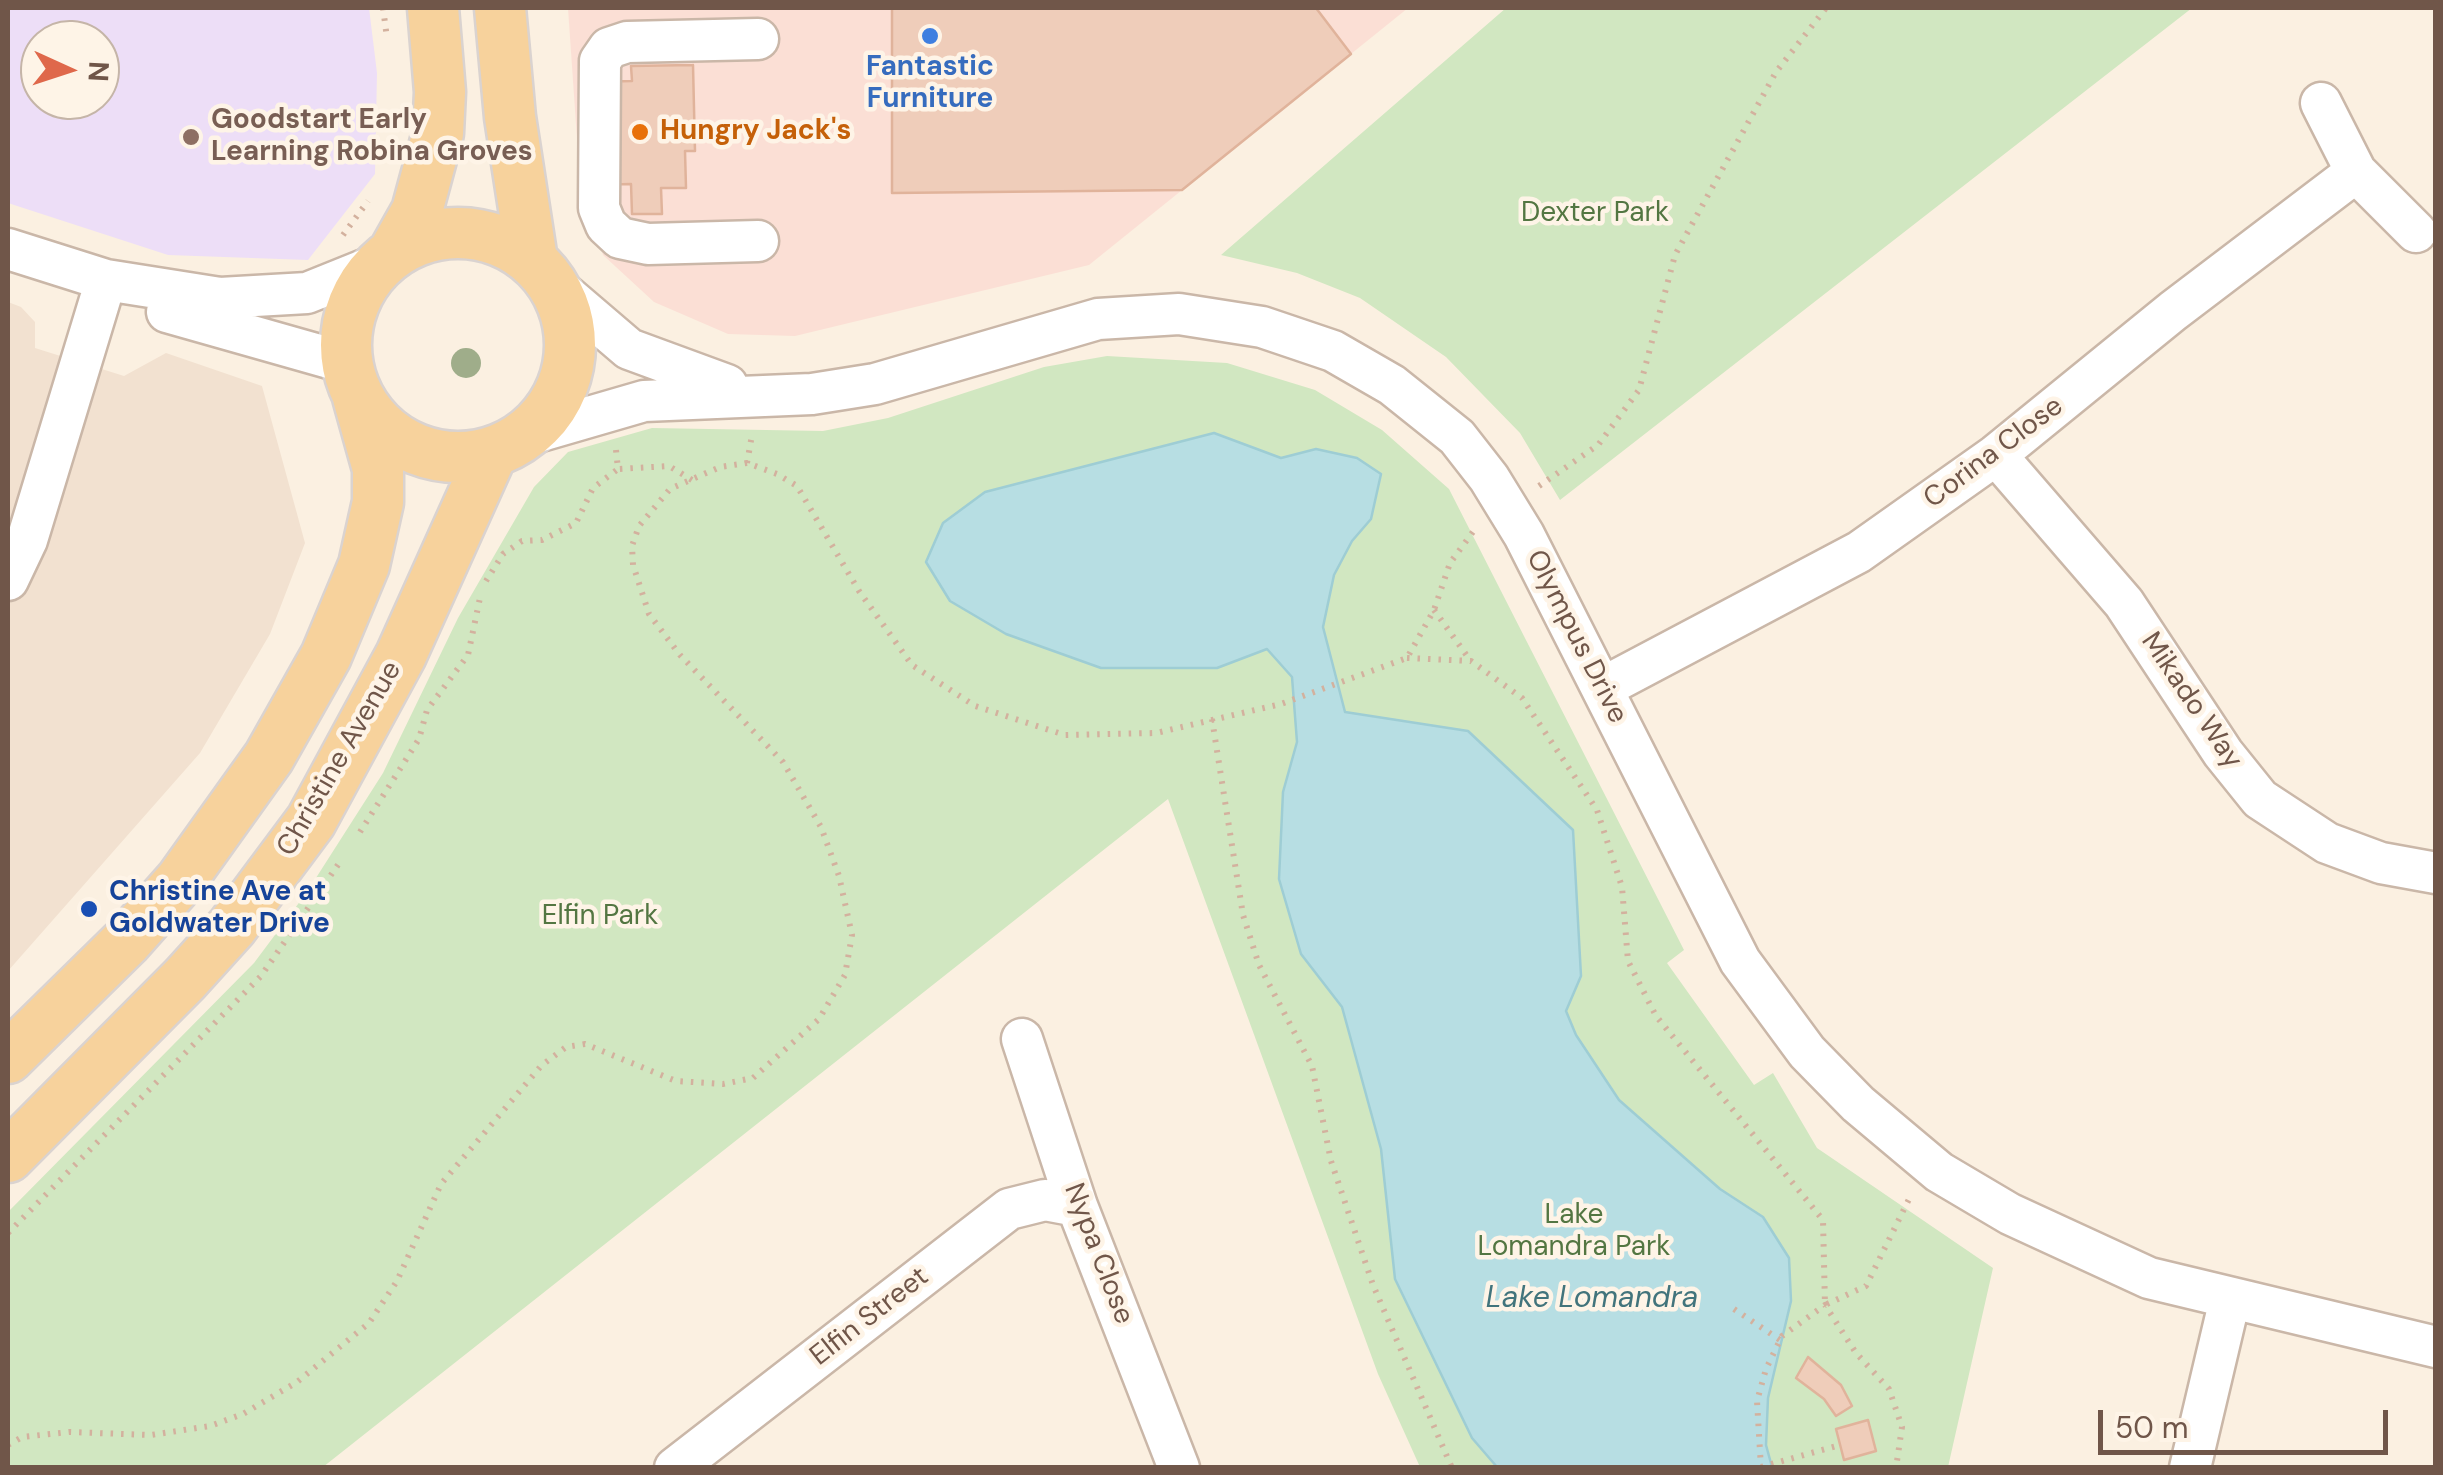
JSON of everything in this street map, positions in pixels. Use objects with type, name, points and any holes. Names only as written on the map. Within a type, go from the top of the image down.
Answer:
[{"type":"main road","points":[[8,1058],[126,942],[181,880],[268,757],[333,644],[364,566],[378,502],[378,469],[352,380],[347,327],[371,251],[417,211],[438,133],[440,92],[433,8]]},
{"type":"main road","points":[[352,380],[382,429],[414,450],[453,458],[509,444],[550,411],[565,380],[570,348],[567,315],[543,272],[510,118],[500,8]]},
{"type":"main road","points":[[371,251],[429,235],[466,232],[502,240],[543,272]]},
{"type":"main road","name":"Christine Avenue","points":[[8,1156],[185,979],[232,926],[311,821],[509,444]]},
{"type":"street","points":[[758,39],[626,42],[610,48],[600,62],[599,208],[606,224],[620,238],[648,244],[758,241]]},
{"type":"street","points":[[2321,104],[2356,172],[2416,232]]},
{"type":"street","name":"Corina Close","points":[[1602,688],[1843,562],[1996,455],[2173,311],[2356,172]]},
{"type":"street","points":[[8,249],[106,280],[220,298],[266,298],[307,292],[371,251]]},
{"type":"street","name":"Olympus Drive","points":[[543,272],[628,349],[676,370],[759,395]]},
{"type":"street","points":[[106,280],[162,311],[352,380]]},
{"type":"street","points":[[8,580],[27,540],[106,280]]},
{"type":"street","name":"Olympus Drive","points":[[509,444],[644,401],[812,394],[875,384],[1098,318],[1179,314],[1262,326],[1333,352],[1392,386],[1457,437],[1508,507],[1740,962],[1807,1052],[1858,1104],[1940,1172],[2010,1214],[2149,1278],[2436,1348]]},
{"type":"street","name":"Mikado Way","points":[[1996,455],[2124,603],[2222,754],[2260,799],[2327,843],[2381,863],[2436,874]]},
{"type":"street","name":"Nypa Close","points":[[1022,1039],[1078,1206],[1179,1468]]},
{"type":"street","name":"Elfin Street","points":[[675,1468],[1009,1209],[1046,1200],[1078,1206]]},
{"type":"street","points":[[2190,1468],[2230,1299]]},
{"type":"path","points":[[383,8],[389,52]]},
{"type":"path","points":[[1407,658],[1434,610],[1450,564],[1468,534],[1598,445],[1638,390],[1675,255],[1776,72],[1826,8]]},
{"type":"path","points":[[371,196],[371,251]]},
{"type":"path","points":[[616,442],[618,469],[669,466],[692,480]]},
{"type":"path","points":[[8,1446],[22,1437],[69,1432],[151,1435],[210,1426],[243,1414],[297,1382],[370,1323],[398,1281],[441,1184],[541,1066],[566,1047],[585,1044],[676,1080],[722,1084],[752,1078],[819,1019],[845,975],[852,935],[840,876],[821,827],[783,762],[680,655],[649,614],[633,565],[639,526],[670,489],[720,467],[747,464],[797,486],[859,591],[912,665],[975,706],[1065,735],[1156,732],[1212,720],[1282,704],[1407,658],[1471,661]]},
{"type":"path","points":[[1434,610],[1471,661],[1522,698],[1597,810],[1622,887],[1628,961],[1656,1016],[1823,1220],[1824,1305],[1856,1353],[1889,1389],[1902,1427],[1896,1468]]},
{"type":"path","points":[[1212,720],[1243,915],[1260,965],[1312,1066],[1330,1161],[1367,1267],[1452,1468]]},
{"type":"path","points":[[1840,1445],[1761,1467],[1758,1402],[1781,1338],[1824,1305],[1866,1286],[1911,1194]]},
{"type":"path","points":[[1734,1308],[1781,1338]]},
{"type":"shaded area","name":"Goodstart Early Learning Robina Groves","points":[[8,8],[369,8],[377,73],[375,174],[308,260],[168,255],[8,203]]},
{"type":"shaded area","points":[[568,8],[1408,8],[1089,265],[795,336],[728,334],[654,302],[603,255],[579,168]]},
{"type":"shaded area","points":[[8,302],[21,307],[35,322],[35,348],[124,376],[166,353],[262,386],[305,543],[270,634],[200,753],[8,971]]},
{"type":"green space","name":"Dexter Park","points":[[1506,8],[2192,8],[1560,500],[1520,433],[1446,357],[1360,298],[1297,273],[1221,255]]},
{"type":"green space","points":[[1107,356],[1227,363],[1315,390],[1382,430],[1449,489],[1684,950],[1667,963],[1754,1085],[1773,1073],[1817,1148],[1993,1268],[1948,1467],[1420,1467],[1378,1374],[1168,799],[323,1467],[8,1468],[8,1212],[254,963],[307,892],[383,773],[458,618],[534,487],[568,452],[652,428],[823,431],[888,418],[1044,367]]},
{"type":"water","name":"Lake Lomandra","points":[[1214,433],[1281,458],[1316,449],[1357,458],[1381,474],[1371,519],[1352,541],[1334,575],[1323,627],[1345,712],[1468,731],[1573,830],[1581,976],[1566,1011],[1576,1035],[1619,1100],[1720,1189],[1763,1217],[1789,1258],[1791,1301],[1768,1398],[1766,1445],[1772,1467],[1497,1467],[1472,1438],[1395,1279],[1381,1149],[1342,1007],[1301,954],[1279,879],[1283,792],[1297,742],[1292,677],[1267,649],[1217,668],[1101,668],[1006,634],[950,601],[926,562],[943,523],[985,492]]},
{"type":"building","points":[[892,8],[1316,8],[1351,54],[1182,190],[892,193]]},
{"type":"building","points":[[693,65],[695,151],[685,151],[686,188],[661,188],[662,214],[632,214],[631,184],[595,185],[592,82],[632,81],[631,66]]},
{"type":"building","points":[[1808,1357],[1841,1385],[1852,1406],[1836,1416],[1824,1399],[1796,1378]]},
{"type":"building","points":[[1868,1420],[1876,1451],[1844,1460],[1836,1429]]},
{"type":"place","name":"Fantastic Furniture","points":[[930,36]]},
{"type":"place","name":"Hungry Jack's","points":[[640,132]]},
{"type":"place","name":"Goodstart Early Learning Robina Groves","points":[[191,137]]},
{"type":"place","name":"Christine Ave at Goldwater Drive","points":[[89,909]]},
{"type":"park label","name":"Elfin Park","points":[[600,917]]},
{"type":"park label","name":"Lake Lomandra Park","points":[[1574,1232]]}]
